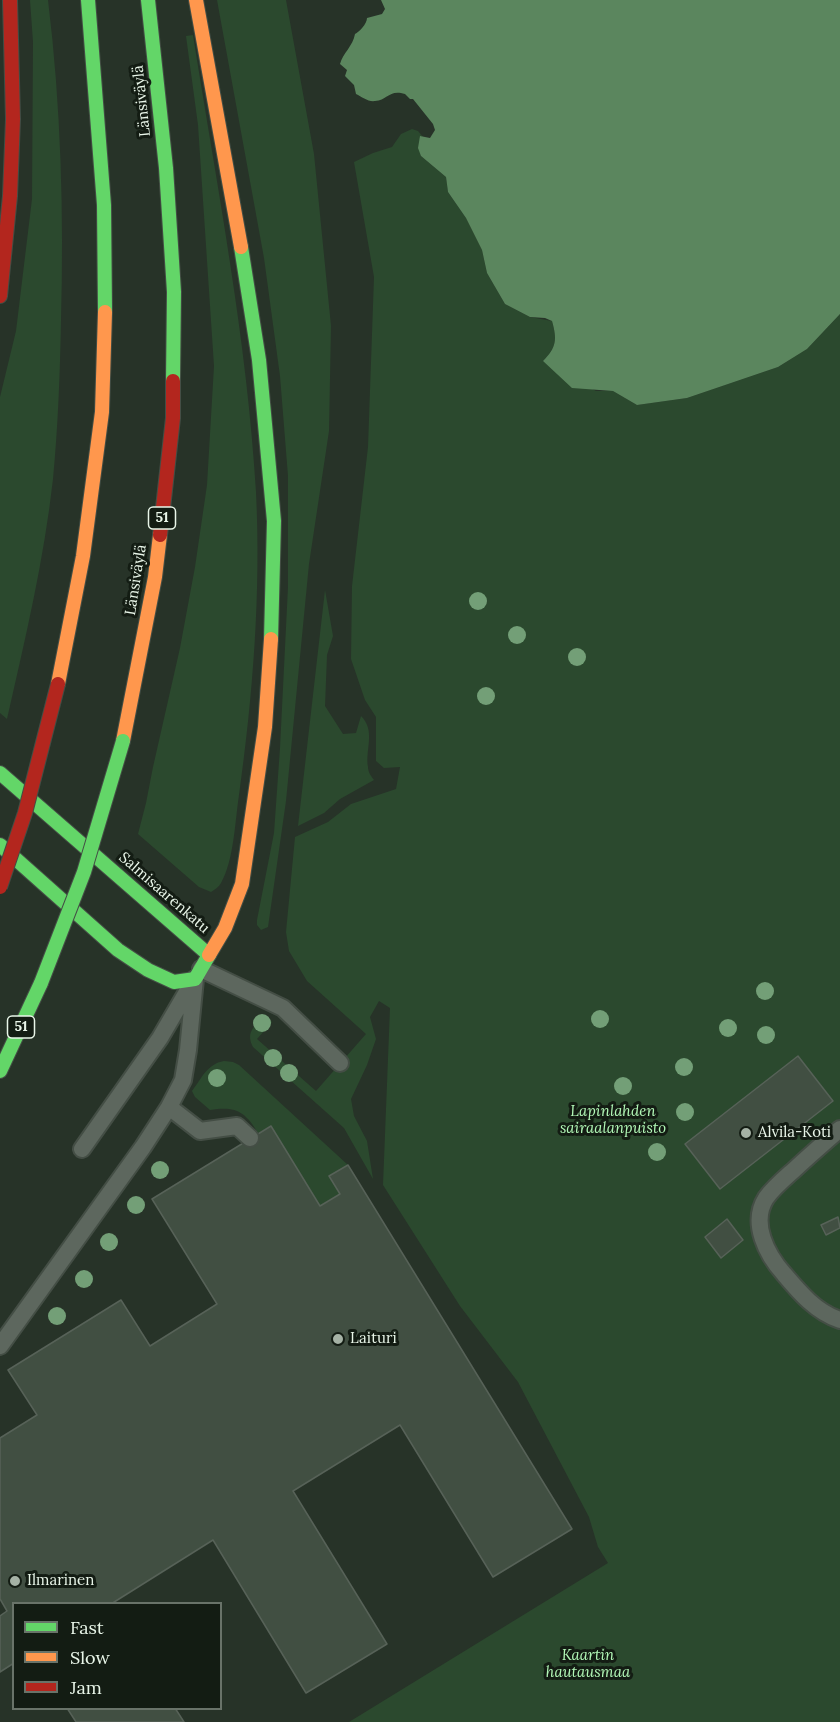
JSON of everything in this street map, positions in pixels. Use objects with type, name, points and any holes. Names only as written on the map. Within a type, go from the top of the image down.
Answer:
[{"type":"main road","points":[[0,296],[10,196],[13,130],[10,0]]},
{"type":"main road","points":[[0,887],[25,813],[58,684],[83,556],[102,412],[106,294],[104,205],[88,0]]},
{"type":"main road","name":"Länsiväylä","points":[[0,1071],[41,983],[84,872],[123,741],[155,577],[173,418],[174,292],[166,168],[148,0]]},
{"type":"main road","points":[[0,845],[118,950],[148,970],[174,981],[202,968],[232,912],[242,884],[265,727],[271,654],[274,520],[259,360],[232,192],[196,0]]},
{"type":"main road","name":"Salmisaarenkatu","points":[[0,773],[202,968]]},
{"type":"lane","points":[[202,968],[283,1008],[340,1063]]},
{"type":"lane","points":[[0,1346],[143,1147],[169,1107],[183,1080],[202,968]]},
{"type":"lane","points":[[82,1149],[160,1038],[202,968]]},
{"type":"lane","points":[[169,1107],[200,1131],[237,1126],[250,1138]]},
{"type":"lane","points":[[840,1129],[775,1187],[765,1200],[760,1213],[762,1237],[779,1268],[798,1291],[820,1311],[840,1320]]},
{"type":"green space","points":[[30,0],[48,0],[56,80],[62,200],[60,361],[53,479],[45,540],[7,719],[0,713],[0,397],[16,331],[32,199],[33,42]]},
{"type":"green space","points":[[217,0],[286,0],[314,154],[331,326],[329,431],[309,564],[286,801],[268,927],[261,930],[257,925],[257,920],[274,833],[280,748],[288,587],[288,476],[280,376],[264,258]]},
{"type":"green space","points":[[193,35],[246,377],[252,435],[257,530],[257,606],[252,682],[235,828],[225,874],[217,888],[211,892],[199,887],[138,834],[180,648],[207,485],[214,366],[198,125],[186,36]]},
{"type":"green space","name":"Lapinlahden sairaalanpuisto","points":[[412,129],[418,131],[424,138],[421,136],[421,156],[446,177],[448,192],[466,218],[482,250],[487,273],[505,304],[530,317],[552,321],[555,342],[543,361],[596,391],[613,391],[637,405],[687,398],[778,367],[807,349],[840,314],[840,1722],[349,1722],[608,1563],[598,1547],[589,1517],[518,1382],[460,1306],[383,1185],[390,1008],[379,1001],[370,1017],[376,1039],[351,1099],[354,1116],[367,1141],[373,1179],[344,1128],[253,1047],[250,1038],[250,1034],[262,1017],[272,1022],[257,1039],[316,1091],[366,1034],[307,981],[289,951],[286,932],[295,837],[328,822],[351,804],[396,789],[400,767],[384,768],[376,761],[376,717],[365,700],[351,659],[352,586],[368,447],[374,277],[354,162],[392,147],[401,134]]},
{"type":"green space","points":[[325,590],[333,636],[327,655],[325,706],[343,734],[356,733],[361,716],[365,722],[369,734],[368,769],[374,780],[340,799],[324,813],[298,826]]},
{"type":"green space","points":[[224,1061],[239,1065],[348,1165],[329,1176],[340,1194],[320,1206],[271,1126],[258,1133],[244,1115],[233,1110],[210,1110],[195,1097],[192,1091],[205,1072],[213,1065]]},
{"type":"shaded area","points":[[381,0],[840,0],[840,314],[807,349],[778,367],[687,398],[637,405],[613,391],[572,388],[543,361],[555,342],[552,321],[530,317],[505,304],[487,273],[482,250],[466,218],[448,192],[446,177],[421,156],[418,148],[420,136],[430,138],[435,130],[433,124],[413,99],[405,94],[395,93],[370,101],[356,94],[354,85],[345,76],[347,70],[340,64],[341,60],[367,18],[382,14],[385,9]]},
{"type":"building","name":"Alvila-Koti","points":[[798,1056],[833,1101],[720,1189],[685,1144]]},
{"type":"building","points":[[271,1126],[320,1206],[340,1194],[329,1176],[348,1165],[572,1529],[493,1577],[400,1425],[293,1491],[387,1644],[306,1693],[213,1540],[114,1602],[12,1602],[12,1664],[0,1672],[0,1616],[7,1611],[0,1599],[0,1438],[37,1415],[8,1370],[121,1300],[150,1346],[217,1304],[152,1199]]},
{"type":"building","points":[[838,1217],[840,1228],[826,1235],[821,1225]]},
{"type":"building","points":[[727,1219],[743,1240],[721,1258],[705,1237]]},
{"type":"building","points":[[68,1710],[176,1710],[184,1722],[76,1722]]},
{"type":"traffic: fast","points":[[88,0],[104,205],[105,312]]},
{"type":"traffic: fast","points":[[148,0],[166,168],[174,292],[173,381]]},
{"type":"traffic: fast","points":[[241,247],[259,360],[274,521],[271,639]]},
{"type":"traffic: fast","points":[[41,983],[84,872],[123,741]]},
{"type":"traffic: fast","points":[[0,773],[209,955],[195,979],[174,982],[148,970],[118,950],[0,845]]},
{"type":"traffic: fast","points":[[0,1071],[41,983]]},
{"type":"traffic: slow","points":[[196,0],[241,247]]},
{"type":"traffic: slow","points":[[58,684],[83,556],[102,412],[105,312]]},
{"type":"traffic: slow","points":[[123,741],[155,577],[160,535]]},
{"type":"traffic: slow","points":[[209,955],[225,928],[242,884],[265,727],[271,639]]},
{"type":"traffic: jam","points":[[0,296],[10,196],[13,119],[10,0]]},
{"type":"traffic: jam","points":[[160,535],[173,418],[173,381]]},
{"type":"traffic: jam","points":[[0,887],[25,813],[58,684]]},
{"type":"place","name":"Alvila-Koti","points":[[746,1133]]},
{"type":"place","name":"Laituri","points":[[338,1339]]},
{"type":"place","name":"Ilmarinen","points":[[15,1581]]},
{"type":"park label","name":"Kaartin hautausmaa","points":[[588,1664]]}]
